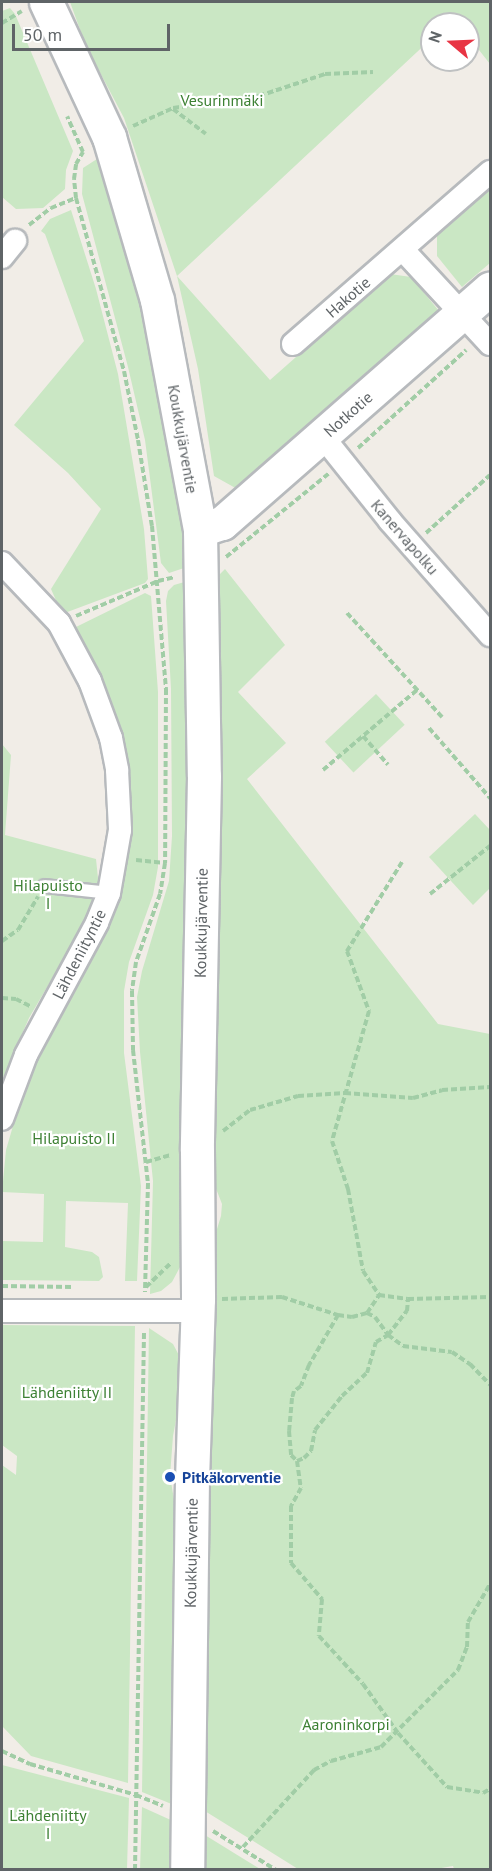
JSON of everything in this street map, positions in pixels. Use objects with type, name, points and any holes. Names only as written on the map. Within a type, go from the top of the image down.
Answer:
[{"type":"street","name":"Koukkujärventie","points":[[32,11],[109,137],[157,300],[200,530],[204,776],[197,1150],[198,1305],[187,1869]]},
{"type":"street","name":"Hakotie","points":[[293,344],[490,172]]},
{"type":"street","points":[[403,250],[490,344]]},
{"type":"street","name":"Notkotie","points":[[200,530],[222,523],[323,437],[490,288]]},
{"type":"street","name":"Kanervapolku","points":[[323,437],[412,546],[490,635]]},
{"type":"street","name":"Lähdeniityntie","points":[[2,563],[59,623],[90,681],[102,709],[117,770],[120,830],[109,893],[83,954],[26,1055],[2,1119]]},
{"type":"street","points":[[2,1311],[144,1311],[198,1305]]},
{"type":"lane","points":[[45,886],[109,893]]},
{"type":"path","points":[[20,2],[32,11]]},
{"type":"path","points":[[2,23],[32,11]]},
{"type":"path","points":[[109,137],[173,108],[259,96],[325,74],[373,72]]},
{"type":"path","points":[[173,108],[206,134]]},
{"type":"path","points":[[64,109],[82,152],[76,164],[74,179],[76,198],[124,371],[152,526],[166,689],[165,862],[160,894],[136,962],[132,991],[133,1050],[148,1183],[135,1869]]},
{"type":"path","points":[[8,249],[33,220],[51,208],[76,198]]},
{"type":"path","points":[[412,546],[490,476]]},
{"type":"path","points":[[347,613],[442,717]]},
{"type":"path","points":[[323,770],[417,690]]},
{"type":"path","points":[[429,728],[490,798]]},
{"type":"path","points":[[363,736],[388,765]]},
{"type":"path","points":[[430,894],[490,846]]},
{"type":"path","points":[[116,862],[140,860],[165,862]]},
{"type":"path","points":[[402,862],[347,951],[369,1011],[332,1141],[348,1189],[363,1271],[379,1295],[408,1299],[490,1297]]},
{"type":"path","points":[[2,941],[18,930],[45,886]]},
{"type":"path","points":[[2,998],[16,999],[47,1015]]},
{"type":"path","points":[[197,1150],[250,1110],[298,1096],[345,1093],[413,1098],[442,1090],[490,1087]]},
{"type":"path","points":[[198,1305],[282,1297],[338,1316],[352,1317],[367,1313],[379,1295]]},
{"type":"path","points":[[297,1461],[311,1451],[315,1430],[342,1396],[367,1373],[376,1342],[388,1335],[407,1311],[408,1299]]},
{"type":"path","points":[[367,1313],[375,1317],[388,1335],[410,1348],[452,1352],[470,1364],[490,1385]]},
{"type":"path","points":[[338,1316],[309,1365],[301,1386],[294,1391],[292,1398],[289,1431],[291,1455],[297,1461],[301,1488],[291,1506],[291,1563],[322,1599],[319,1636],[363,1684],[398,1733],[447,1787],[483,1793],[490,1790]]},
{"type":"path","points":[[243,1847],[314,1770],[331,1761],[381,1747],[398,1733],[458,1670],[467,1647],[468,1622],[490,1584]]},
{"type":"path","points":[[2,1751],[30,1764],[136,1795]]},
{"type":"path","points":[[187,1816],[243,1847],[276,1869]]},
{"type":"green space","name":"Vesurinmäki","points":[[70,2],[490,2],[490,64],[480,51],[480,12],[420,12],[420,49],[177,276],[124,118],[86,46]]},
{"type":"green space","points":[[10,8],[15,14],[73,151],[66,170],[65,189],[43,208],[16,209],[2,197],[2,11]]},
{"type":"green space","points":[[97,159],[106,170],[149,319],[184,530],[187,567],[169,573],[161,563],[145,440],[82,194],[83,168]]},
{"type":"green space","points":[[490,186],[490,263],[462,287],[437,256],[437,233]]},
{"type":"green space","points":[[71,210],[96,289],[118,374],[144,529],[148,579],[145,583],[62,614],[51,589],[101,509],[68,473],[14,425],[84,341],[45,234],[41,231],[50,219]]},
{"type":"green space","points":[[390,274],[411,277],[439,311],[239,490],[214,476],[198,369],[177,276],[270,380]]},
{"type":"green space","name":"Aaroninkorpi","points":[[225,569],[285,645],[238,692],[286,743],[247,779],[438,1024],[490,1034],[490,1869],[454,1869],[453,1866],[430,1870],[298,1869],[200,1808],[213,1242],[222,1204],[208,1168],[215,579]]},
{"type":"green space","points":[[188,581],[190,622],[184,1251],[180,1267],[172,1282],[161,1291],[150,1294],[153,1181],[137,997],[142,971],[169,881],[172,836],[171,689],[166,601],[168,591],[174,585]]},
{"type":"green space","name":"Hilapuisto II","points":[[145,593],[151,596],[158,692],[158,867],[153,895],[129,962],[124,991],[124,1053],[141,1186],[137,1281],[125,1281],[128,1203],[66,1201],[65,1247],[92,1252],[99,1257],[103,1277],[99,1281],[2,1280],[2,1241],[43,1242],[44,1194],[2,1192],[6,1150],[24,1088],[41,1047],[93,957],[110,920],[128,820],[76,635],[76,627]]},
{"type":"green space","points":[[376,694],[405,725],[353,772],[325,742]]},
{"type":"green space","name":"Hilapuisto I","points":[[2,744],[11,755],[5,835],[96,859],[99,888],[92,910],[29,1018],[2,1080]]},
{"type":"green space","points":[[475,814],[490,830],[490,888],[473,905],[429,857]]},
{"type":"green space","name":"Lähdeniitty II","points":[[2,1325],[135,1326],[128,1783],[31,1756],[2,1726],[2,1465],[16,1475],[17,1456],[2,1445]]},
{"type":"green space","points":[[149,1328],[173,1344],[182,1361],[181,1393],[173,1436],[170,1476],[180,1535],[174,1805],[142,1792]]},
{"type":"green space","name":"Lähdeniitty I","points":[[2,1765],[129,1798],[127,1869],[2,1869]]},
{"type":"green space","points":[[142,1807],[173,1821],[174,1869],[140,1870]]},
{"type":"green space","points":[[200,1832],[260,1869],[200,1870]]},
{"type":"place","name":"Pitkäkorventie","points":[[170,1477]]}]
